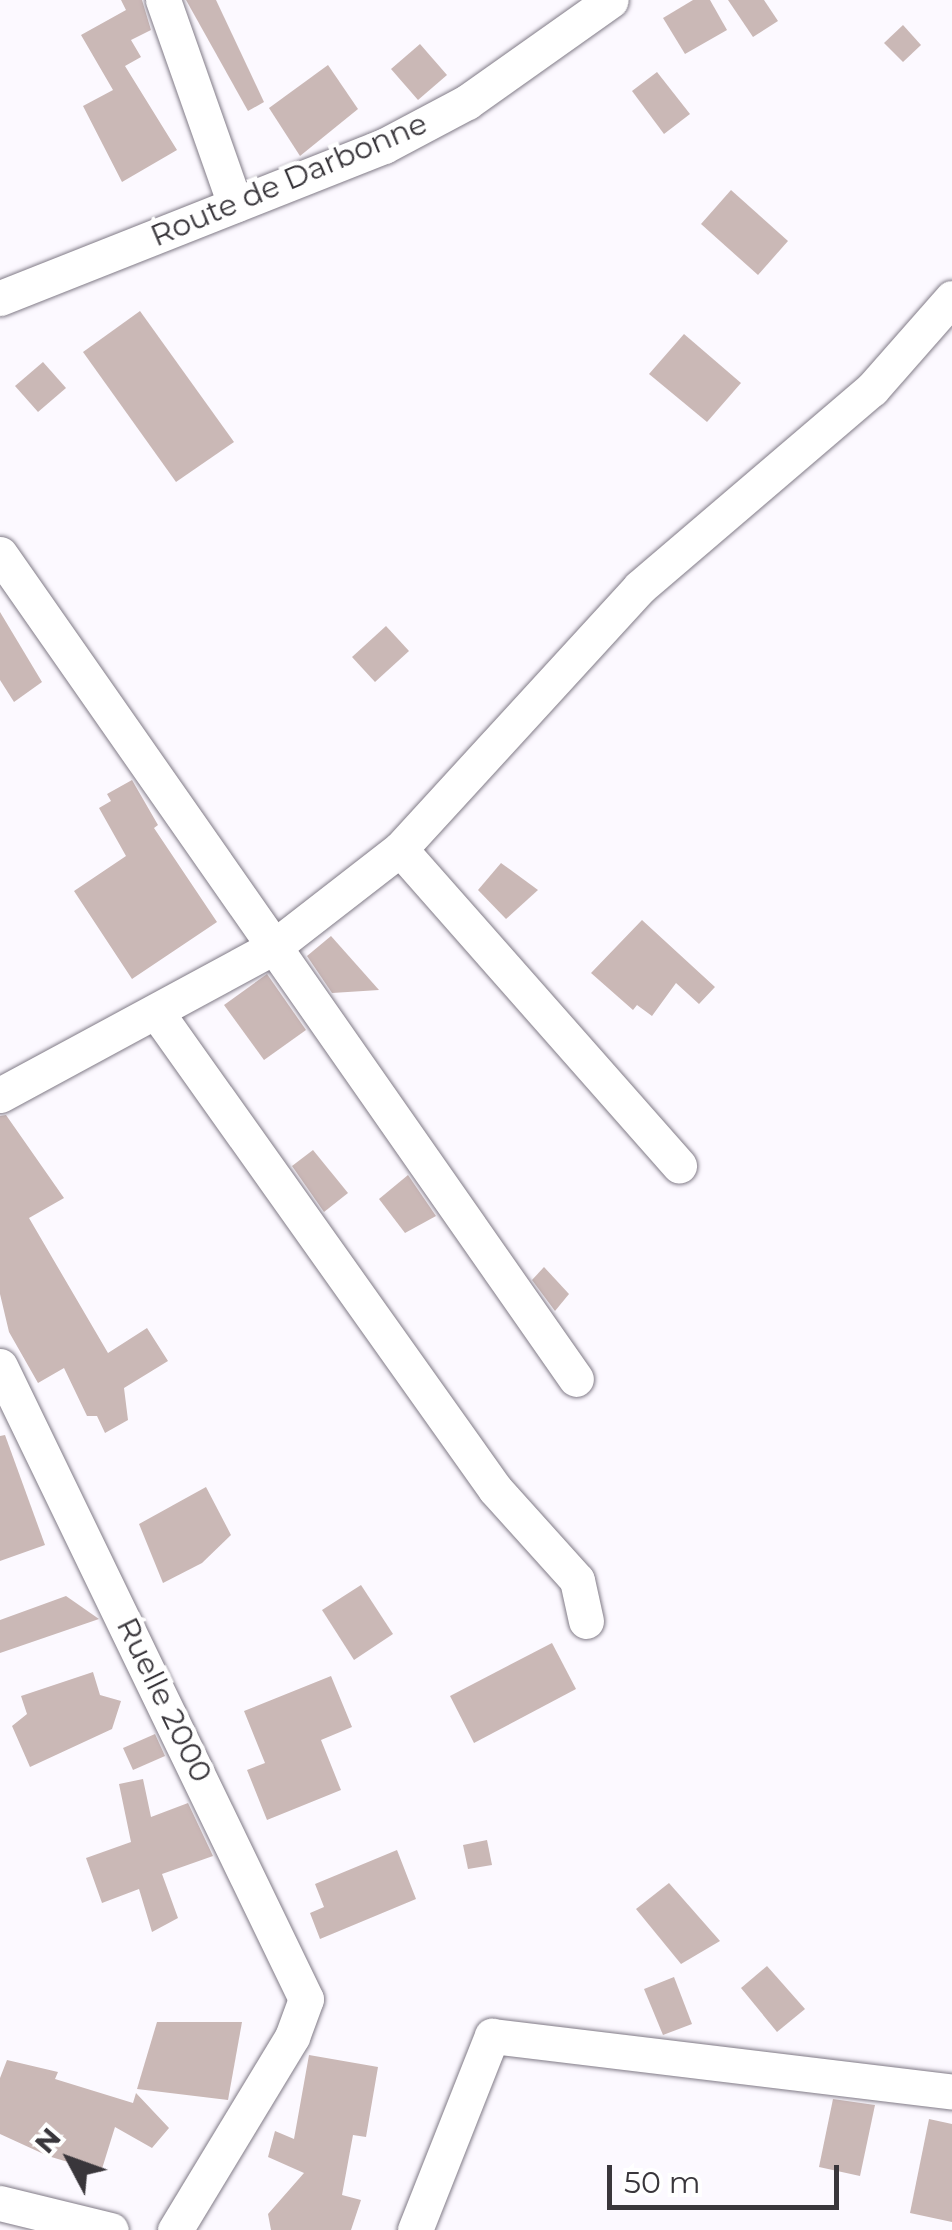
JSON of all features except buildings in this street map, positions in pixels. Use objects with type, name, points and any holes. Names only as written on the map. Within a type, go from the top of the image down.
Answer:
[{"type":"street","points":[[163,0],[235,205]]},
{"type":"street","name":"Route de Darbonne","points":[[0,298],[384,146],[467,102],[612,0]]},
{"type":"street","points":[[0,1095],[275,946],[400,849],[640,587],[872,388],[952,298]]},
{"type":"street","points":[[0,554],[576,1379]]},
{"type":"street","points":[[400,849],[679,1164]]},
{"type":"street","points":[[157,1012],[495,1488],[577,1580],[586,1621]]},
{"type":"street","name":"Ruelle 2000","points":[[0,1366],[299,1975],[306,1999],[292,2037],[176,2230]]},
{"type":"street","points":[[415,2230],[492,2036],[952,2092]]},
{"type":"street","points":[[0,2203],[110,2230]]}]
